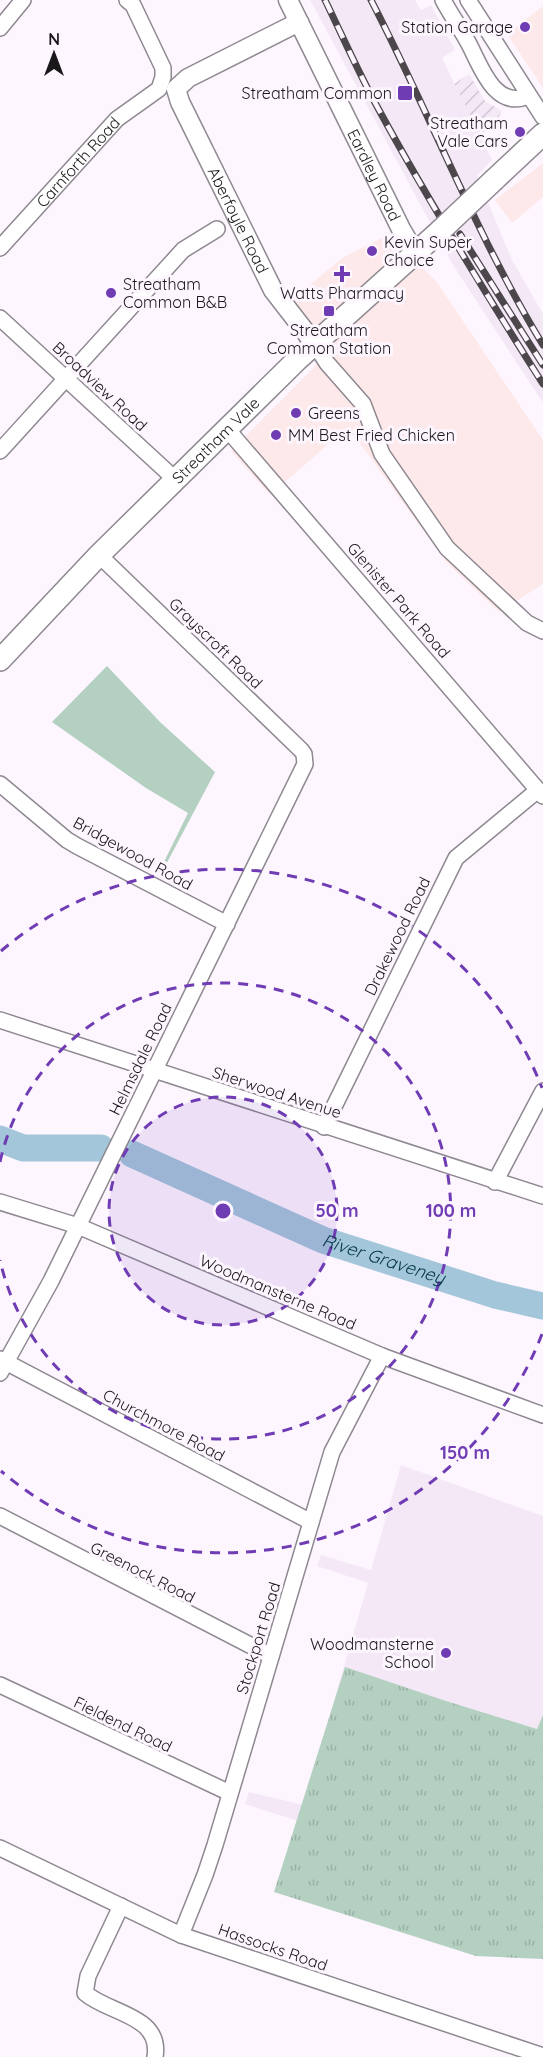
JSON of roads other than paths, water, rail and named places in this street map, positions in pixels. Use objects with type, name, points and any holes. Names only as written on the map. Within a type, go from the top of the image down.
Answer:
[{"type":"main road","name":"Streatham Vale","points":[[0,660],[99,555],[315,343],[441,230],[543,134]]},
{"type":"street","points":[[0,28],[24,0]]},
{"type":"street","name":"Aberfoyle Road","points":[[127,0],[133,5],[163,68],[169,87],[180,102],[273,290],[315,343]]},
{"type":"street","name":"Eardley Road","points":[[288,0],[404,236],[415,253]]},
{"type":"street","points":[[443,0],[496,92],[517,99],[528,96]]},
{"type":"street","points":[[468,0],[543,117]]},
{"type":"street","name":"Carnforth Road","points":[[0,248],[117,119],[154,94],[299,22]]},
{"type":"street","points":[[0,451],[183,250],[217,229]]},
{"type":"street","name":"Broadview Road","points":[[0,318],[176,480]]},
{"type":"street","points":[[315,343],[327,363],[363,404],[382,454],[447,548],[527,623],[543,631]]},
{"type":"street","name":"Glenister Park Road","points":[[227,429],[541,793]]},
{"type":"street","name":"Grayscroft Road","points":[[99,555],[301,750],[305,759]]},
{"type":"street","name":"Helmsdale Road","points":[[2,1364],[51,1281],[303,770],[305,759]]},
{"type":"street","name":"Bridgewood Road","points":[[0,784],[77,846],[227,924]]},
{"type":"street","name":"Drakewood Road","points":[[324,1127],[456,858],[541,793]]},
{"type":"street","name":"Sherwood Avenue","points":[[0,1020],[324,1127],[543,1196]]},
{"type":"street","points":[[495,1182],[543,1091]]},
{"type":"street","name":"Woodmansterne Road","points":[[0,1202],[78,1226],[382,1356],[543,1415]]},
{"type":"street","name":"Stockport Road","points":[[181,1935],[205,1875],[335,1446],[382,1356]]},
{"type":"street","name":"Churchmore Road","points":[[2,1364],[311,1522]]},
{"type":"street","name":"Greenock Road","points":[[0,1516],[271,1656]]},
{"type":"street","name":"Fieldend Road","points":[[0,1685],[230,1793]]},
{"type":"street","name":"Hassocks Road","points":[[0,1848],[181,1935],[543,2056]]},
{"type":"street","points":[[121,1906],[88,1976],[85,1993],[148,2028],[155,2041],[155,2057]]},
{"type":"waterway","name":"River Graveney","points":[[0,1139],[23,1148],[101,1148]]},
{"type":"waterway","name":"River Graveney","points":[[132,1154],[323,1240],[495,1295],[543,1306]]},
{"type":"railway","points":[[325,0],[398,145],[543,384]]},
{"type":"railway","points":[[371,0],[496,261],[543,345]]},
{"type":"railway","points":[[460,234],[543,365]]},
{"type":"place","name":"Station Garage","points":[[525,27]]},
{"type":"place","name":"Streatham Common","points":[[405,93]]},
{"type":"place","name":"Streatham Vale Cars","points":[[520,132]]},
{"type":"place","name":"Kevin Super Choice","points":[[372,251]]},
{"type":"place","name":"Watts Pharmacy","points":[[342,274]]},
{"type":"place","name":"Streatham Common B&B","points":[[111,293]]},
{"type":"place","name":"Streatham Common Station","points":[[329,311]]},
{"type":"place","name":"Greens","points":[[296,413]]},
{"type":"place","name":"MM Best Fried Chicken","points":[[276,435]]},
{"type":"place","name":"Woodmansterne School","points":[[446,1653]]}]
